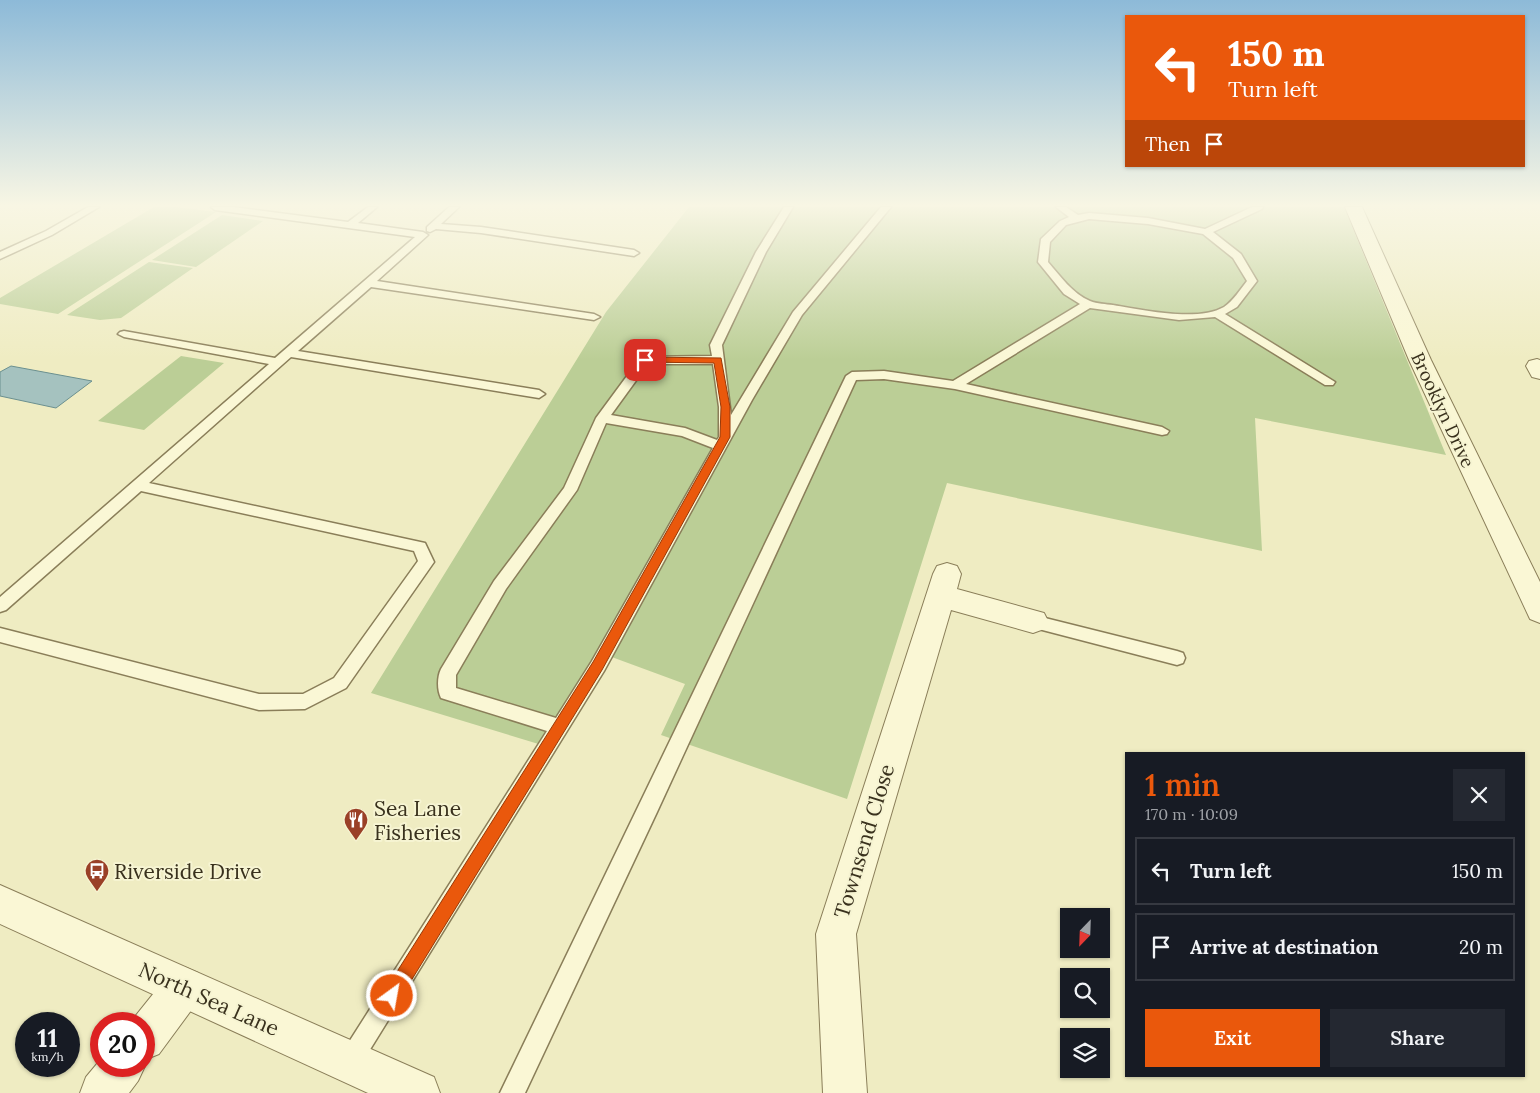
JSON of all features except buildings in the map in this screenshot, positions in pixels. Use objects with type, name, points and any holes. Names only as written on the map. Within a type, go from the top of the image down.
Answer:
[{"type":"street","name":"Brooklyn Drive","points":[[1374,258],[1457,441],[1540,611]]},
{"type":"street","name":"Townsend Close","points":[[845,1093],[836,934],[943,585],[1033,621]]},
{"type":"street","name":"North Sea Lane","points":[[3,910],[184,987],[418,1093]]},
{"type":"street","points":[[155,1025],[184,987]]},
{"type":"street","points":[[102,1093],[114,1077]]},
{"type":"lane","points":[[0,606],[397,258]]},
{"type":"lane","points":[[723,442],[726,407],[716,345],[758,258]]},
{"type":"lane","points":[[350,1062],[598,666],[797,314],[844,258]]},
{"type":"lane","points":[[1044,258],[1044,262],[1068,292],[1088,304],[1154,314],[1200,316],[1227,310],[1252,281],[1237,258]]},
{"type":"lane","points":[[368,283],[594,317]]},
{"type":"lane","points":[[956,385],[1088,304]]},
{"type":"lane","points":[[1216,313],[1329,382]]},
{"type":"lane","points":[[124,334],[278,362]]},
{"type":"lane","points":[[288,353],[538,394]]},
{"type":"lane","points":[[560,727],[448,693],[448,674],[500,585],[570,490],[602,418],[645,360],[718,360]]},
{"type":"lane","points":[[512,1093],[650,806],[852,376],[884,375],[956,385],[1162,431]]},
{"type":"lane","points":[[602,418],[684,432],[723,442]]},
{"type":"lane","points":[[0,635],[259,702],[305,701],[340,683],[426,562],[420,547],[137,485]]},
{"type":"lane","points":[[1033,621],[1177,658]]},
{"type":"green space","points":[[68,258],[145,258],[58,314],[0,304],[0,298]]},
{"type":"green space","points":[[155,258],[209,258],[196,267],[152,260]]},
{"type":"green space","points":[[649,258],[1365,258],[1446,455],[1255,418],[1262,551],[947,483],[847,799],[661,735],[685,684],[609,656],[555,749],[371,693],[606,312]]},
{"type":"green space","points":[[149,262],[193,268],[121,318],[100,320],[67,315]]},
{"type":"green space","points":[[181,356],[224,363],[144,430],[98,421]]},
{"type":"water","points":[[11,366],[92,381],[56,408],[0,396],[0,372]]},
{"type":"place","name":"Sea Lane Fisheries","points":[[356,841]]},
{"type":"place","name":"Riverside Drive","points":[[97,892]]},
{"type":"route","points":[[392,996],[598,666],[725,437],[726,407],[718,360],[645,360]]}]
